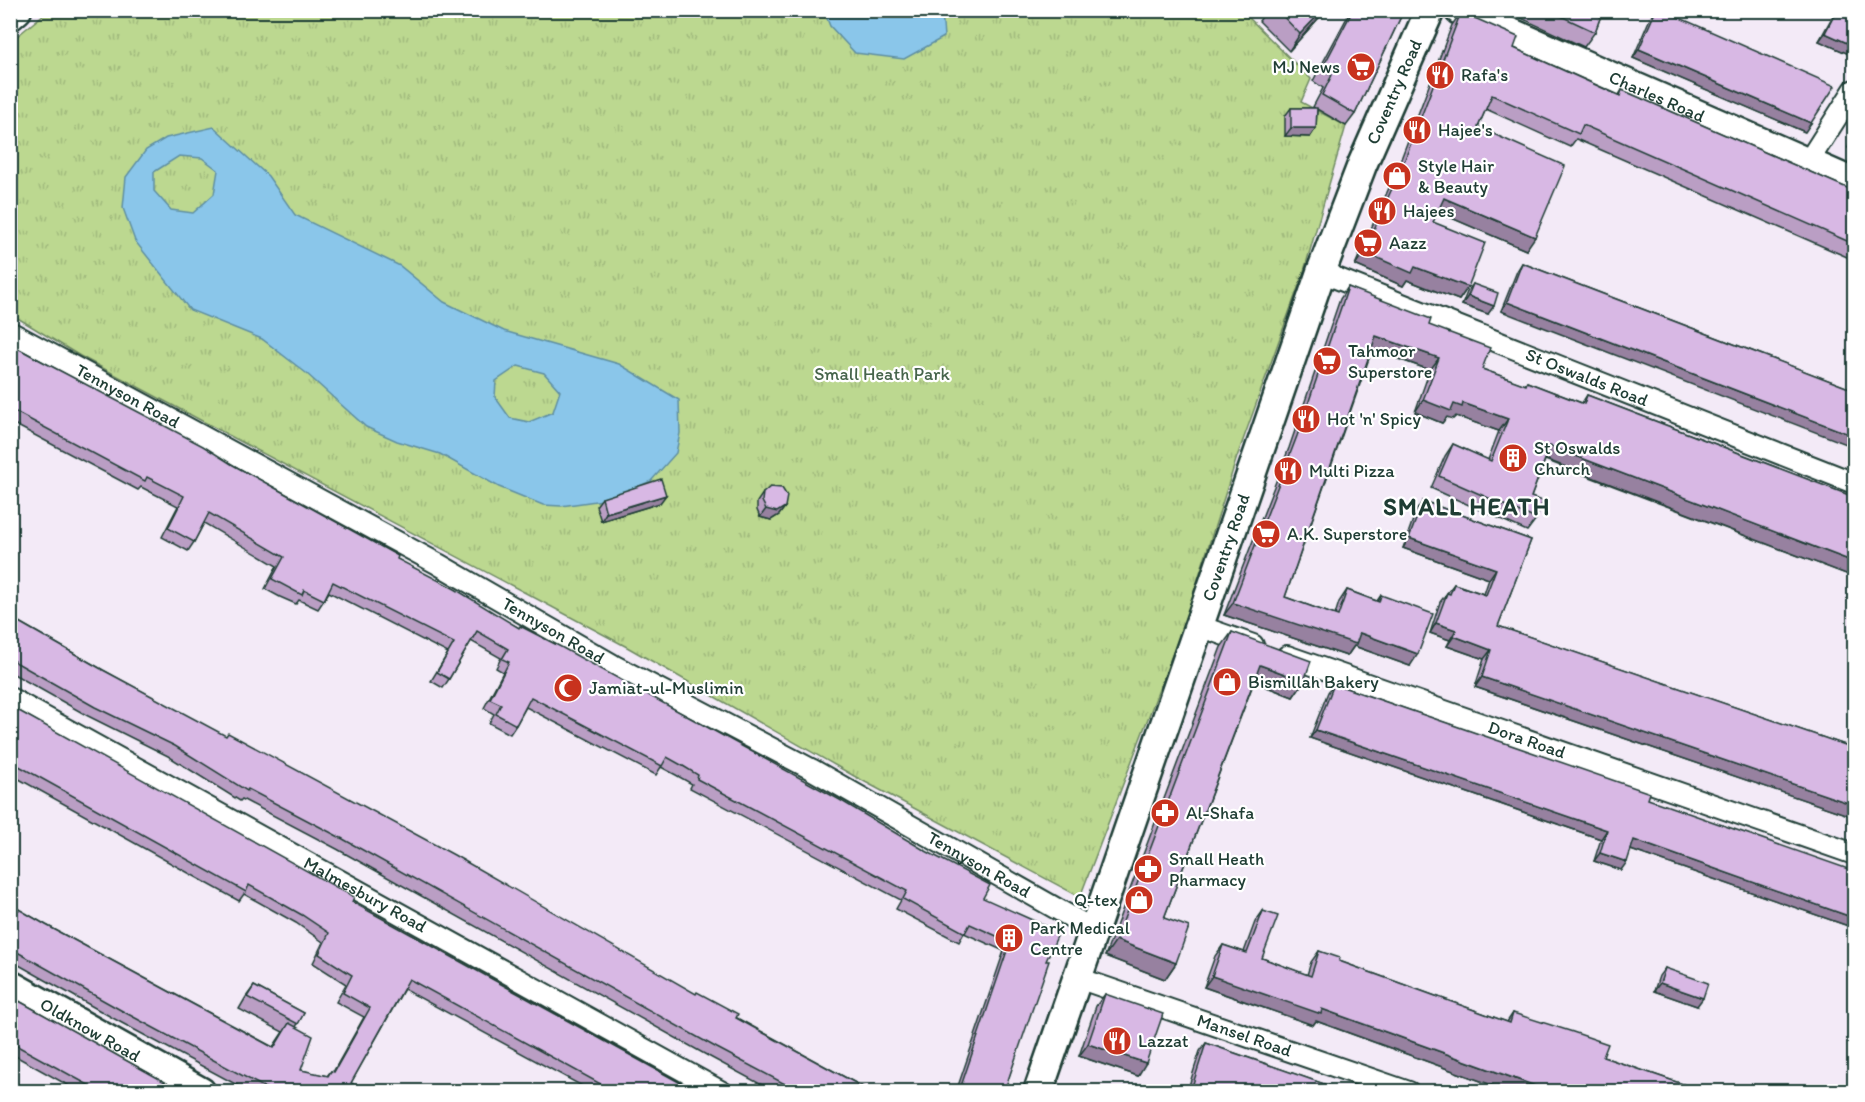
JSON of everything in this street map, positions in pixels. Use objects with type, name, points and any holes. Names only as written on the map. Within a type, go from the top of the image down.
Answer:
[{"type":"street","points":[[10,16],[17,10]]},
{"type":"street","name":"Coventry Road","points":[[1038,1092],[1322,272],[1362,165],[1430,10]]},
{"type":"street","name":"Charles Road","points":[[1459,10],[1854,183]]},
{"type":"street","points":[[1808,162],[1854,90]]},
{"type":"street","name":"St Oswalds Road","points":[[1322,272],[1854,483]]},
{"type":"street","name":"Tennyson Road","points":[[10,332],[438,564],[614,665],[811,769],[1094,930]]},
{"type":"street","name":"Dora Road","points":[[1199,626],[1854,854]]},
{"type":"street","name":"Malmesbury Road","points":[[10,698],[722,1092]]},
{"type":"street","name":"Mansel Road","points":[[1078,978],[1409,1092]]},
{"type":"street","name":"Oldknow Road","points":[[10,985],[201,1092]]},
{"type":"green space","name":"Small Heath Park","points":[[49,10],[1242,11],[1311,79],[1301,102],[1346,126],[1304,271],[1237,457],[1182,629],[1080,897],[854,776],[627,647],[80,356],[11,314],[10,42]]},
{"type":"water","points":[[824,11],[942,11],[944,37],[904,59],[855,53],[830,26]]},
{"type":"water","points":[[214,127],[268,176],[295,215],[400,266],[444,302],[504,331],[619,364],[679,400],[680,433],[676,453],[651,481],[610,499],[561,506],[543,505],[499,487],[440,454],[397,441],[366,427],[306,373],[262,339],[190,310],[135,241],[123,208],[126,177],[146,150],[166,138]],"holes":[[[179,156],[202,158],[218,170],[214,194],[193,213],[171,210],[154,191],[154,172]],[[518,366],[544,373],[560,391],[553,412],[529,422],[510,418],[495,397],[496,381]]]},
{"type":"building","points":[[1277,10],[1323,10],[1300,34]]},
{"type":"building","points":[[1353,10],[1404,10],[1355,114],[1322,95],[1332,75],[1322,69]]},
{"type":"building","points":[[1548,10],[1603,10],[1595,32]]},
{"type":"building","points":[[1656,10],[1662,10],[1835,86],[1811,123],[1639,49]]},
{"type":"building","points":[[1837,10],[1854,10],[1854,46],[1825,33]]},
{"type":"building","points":[[1461,12],[1518,37],[1514,48],[1620,96],[1622,90],[1854,191],[1854,244],[1583,125],[1579,134],[1492,95],[1478,127],[1565,166],[1535,237],[1444,198],[1433,222],[1485,243],[1468,287],[1415,267],[1412,273],[1364,252],[1405,159]]},
{"type":"building","points":[[1291,108],[1317,108],[1316,128],[1291,128]]},
{"type":"building","points":[[1522,263],[1854,390],[1854,436],[1507,302]]},
{"type":"building","points":[[1473,284],[1498,293],[1494,306],[1468,296]]},
{"type":"building","points":[[1348,287],[1431,319],[1429,325],[1490,348],[1482,369],[1526,385],[1527,382],[1584,404],[1587,395],[1854,497],[1854,562],[1550,446],[1531,497],[1543,501],[1536,519],[1439,476],[1453,444],[1491,461],[1508,419],[1463,403],[1462,407],[1454,404],[1451,411],[1423,400],[1439,358],[1376,336],[1285,597],[1338,616],[1347,590],[1379,602],[1381,595],[1433,614],[1418,654],[1360,633],[1356,644],[1233,603],[1297,436]]},
{"type":"building","points":[[10,344],[203,446],[233,465],[398,556],[397,559],[455,589],[519,628],[520,626],[561,647],[840,800],[924,850],[990,885],[983,898],[1059,932],[1046,961],[1049,961],[1004,1092],[959,1092],[1010,942],[970,924],[965,933],[903,899],[907,891],[697,779],[698,775],[667,757],[662,766],[531,697],[516,725],[496,714],[501,704],[490,699],[509,662],[502,659],[508,649],[477,631],[449,679],[437,672],[454,643],[333,582],[324,600],[304,590],[302,595],[272,579],[284,557],[209,513],[194,542],[168,528],[184,496],[147,477],[145,481],[10,409]]},
{"type":"building","points":[[661,479],[666,495],[606,513],[602,498]]},
{"type":"building","points":[[770,487],[782,488],[787,496],[785,507],[777,512],[766,509],[762,501],[763,493]]},
{"type":"building","points":[[1423,501],[1531,540],[1498,626],[1854,748],[1854,805],[1482,677],[1491,650],[1454,636],[1456,630],[1436,623],[1447,593],[1450,594],[1454,584],[1486,595],[1496,569],[1409,538]]},
{"type":"building","points":[[10,617],[226,736],[228,733],[454,855],[696,994],[697,992],[738,1014],[736,1018],[872,1092],[800,1092],[343,839],[248,789],[247,791],[175,746],[95,707],[10,659]]},
{"type":"building","points":[[1232,632],[1311,661],[1304,681],[1260,665],[1164,918],[1189,927],[1176,963],[1116,940]]},
{"type":"building","points":[[1334,684],[1650,793],[1648,799],[1854,871],[1854,918],[1634,840],[1627,862],[1600,853],[1607,830],[1316,730]]},
{"type":"building","points":[[10,706],[354,897],[352,902],[697,1092],[615,1092],[409,979],[351,1083],[366,1092],[273,1092],[10,948],[10,904],[274,1048],[289,1023],[313,1036],[301,1070],[328,1076],[331,1071],[334,1072],[370,1008],[343,993],[352,975],[319,954],[329,933],[249,885],[246,892],[10,761]]},
{"type":"building","points":[[1263,911],[1278,916],[1262,958],[1311,976],[1319,951],[1340,958],[1339,961],[1510,1023],[1513,1013],[1608,1044],[1603,1057],[1706,1092],[1552,1092],[1322,1009],[1321,1014],[1212,976],[1223,945],[1247,953]]},
{"type":"building","points":[[1665,968],[1708,983],[1703,998],[1660,983]]},
{"type":"building","points":[[254,986],[304,1013],[298,1024],[247,997]]},
{"type":"building","name":"Lazzat","points":[[1105,994],[1163,1014],[1146,1063],[1088,1044]]},
{"type":"building","points":[[10,996],[183,1092],[101,1092],[10,1042]]},
{"type":"building","points":[[1206,1043],[1347,1092],[1195,1092],[1191,1090]]},
{"type":"place","name":"MJ News","points":[[1361,67]]},
{"type":"place","name":"Rafa's","points":[[1440,75]]},
{"type":"place","name":"Hajee's","points":[[1417,130]]},
{"type":"place","name":"Style Hair & Beauty","points":[[1397,176]]},
{"type":"place","name":"Hajees","points":[[1382,211]]},
{"type":"place","name":"Aazz","points":[[1368,243]]},
{"type":"place","name":"Tahmoor Superstore","points":[[1327,361]]},
{"type":"place","name":"Hot 'n' Spicy","points":[[1306,419]]},
{"type":"place","name":"St Oswalds Church","points":[[1513,458]]},
{"type":"place","name":"Multi Pizza","points":[[1288,471]]},
{"type":"place","name":"A.K. Superstore","points":[[1266,534]]},
{"type":"place","name":"Bismillah Bakery","points":[[1227,682]]},
{"type":"place","name":"Jamiat-ul-Muslimin","points":[[568,688]]},
{"type":"place","name":"Al-Shafa","points":[[1165,813]]},
{"type":"place","name":"Small Heath Pharmacy","points":[[1148,869]]},
{"type":"place","name":"Q-tex","points":[[1139,900]]},
{"type":"place","name":"Park Medical Centre","points":[[1009,938]]},
{"type":"place","name":"Lazzat","points":[[1117,1041]]},
{"type":"district","name":"SMALL HEATH","points":[[1467,507]]}]
